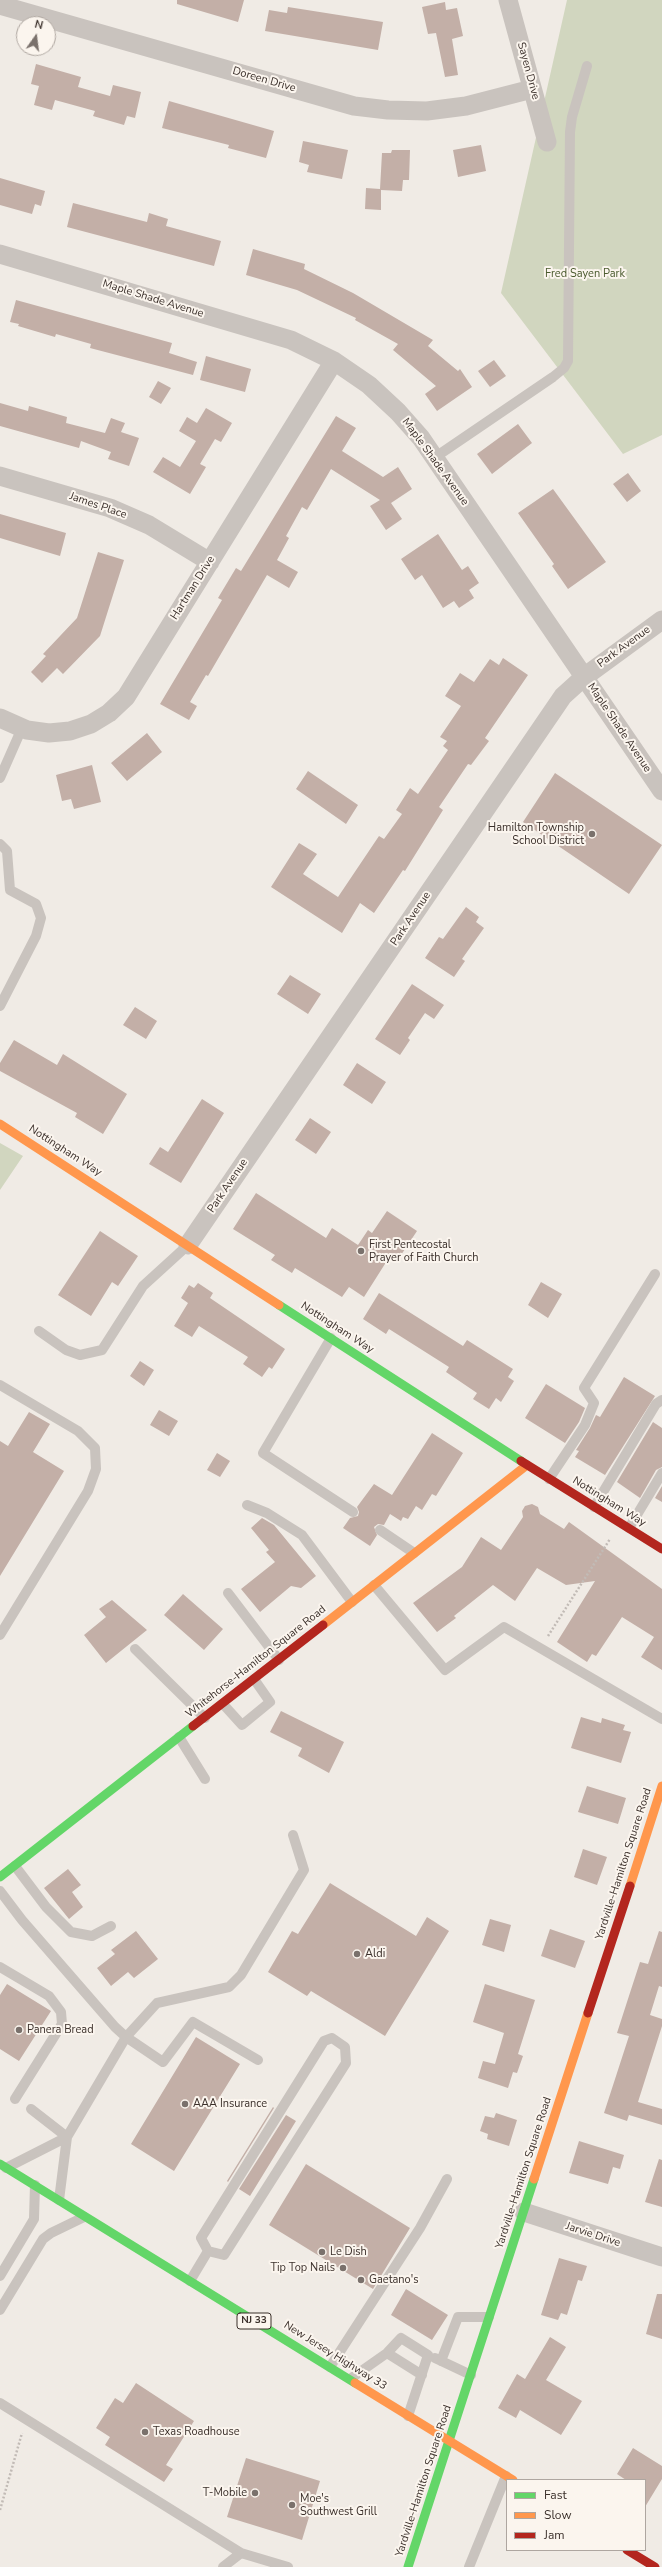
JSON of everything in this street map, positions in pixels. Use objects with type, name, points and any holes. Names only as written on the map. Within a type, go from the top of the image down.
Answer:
[{"type":"street","name":"Sayen Drive","points":[[508,0],[547,142]]},
{"type":"street","name":"Doreen Drive","points":[[0,5],[354,106],[388,110],[427,111],[466,106],[532,89]]},
{"type":"street","name":"Maple Shade Avenue","points":[[0,254],[291,340],[334,361],[369,384],[398,412],[434,458],[662,791]]},
{"type":"street","name":"Hartman Drive","points":[[0,718],[22,728],[49,733],[70,731],[91,724],[109,713],[126,697],[334,361]]},
{"type":"street","name":"James Place","points":[[0,476],[110,508],[148,525],[210,562]]},
{"type":"street","name":"Park Avenue","points":[[188,1245],[563,696],[584,677],[662,620]]},
{"type":"street","name":"Nottingham Way","points":[[0,1124],[527,1465],[662,1549]]},
{"type":"street","name":"Whitehorse-Hamilton Square Road","points":[[0,1877],[527,1465]]},
{"type":"street","name":"Yardville-Hamilton Square Road","points":[[408,2567],[662,1786]]},
{"type":"street","name":"New Jersey Highway 33","points":[[3,2166],[510,2478]]},
{"type":"street","name":"Jarvie Drive","points":[[524,2212],[662,2257]]},
{"type":"street","points":[[629,2551],[655,2567]]},
{"type":"lane","points":[[434,458],[553,377],[564,368],[568,361],[570,132],[572,117],[587,66]]},
{"type":"lane","points":[[0,778],[22,728]]},
{"type":"lane","points":[[0,844],[7,851],[10,890],[36,904],[41,918],[36,936],[0,1006]]},
{"type":"lane","points":[[39,1331],[66,1350],[80,1355],[102,1350],[143,1286],[188,1245]]},
{"type":"lane","points":[[549,1479],[585,1425],[594,1403],[584,1388],[655,1274]]},
{"type":"lane","points":[[331,1338],[263,1454],[353,1512]]},
{"type":"lane","points":[[0,1385],[78,1431],[95,1448],[96,1469],[88,1491],[0,1635]]},
{"type":"lane","points":[[594,1506],[656,1404],[662,1400]]},
{"type":"lane","points":[[625,1526],[662,1473]]},
{"type":"lane","points":[[247,1505],[268,1513],[302,1535],[352,1602]]},
{"type":"lane","points":[[380,1530],[414,1553]]},
{"type":"lane","points":[[374,1585],[445,1670],[504,1628],[662,1719]]},
{"type":"lane","points":[[228,1593],[279,1660]]},
{"type":"lane","points":[[135,1649],[205,1718]]},
{"type":"lane","points":[[223,1704],[242,1725],[270,1702],[254,1679]]},
{"type":"lane","points":[[179,1737],[205,1779]]},
{"type":"lane","points":[[59,2200],[66,2137],[126,2037],[157,2003],[229,1987],[241,1975],[304,1870],[293,1835]]},
{"type":"lane","points":[[15,1866],[46,1907],[71,1932],[92,1936],[111,1926]]},
{"type":"lane","points":[[0,1891],[22,1920],[126,2037],[163,2062],[193,2022],[258,2060]]},
{"type":"lane","points":[[0,1967],[49,1996],[61,2012],[62,2024],[15,2099]]},
{"type":"lane","points":[[332,2038],[344,2047],[346,2063],[224,2255],[208,2251],[200,2238],[324,2041],[332,2038]]},
{"type":"lane","points":[[31,2109],[66,2137]]},
{"type":"lane","points":[[3,2166],[66,2137]]},
{"type":"lane","points":[[330,2367],[420,2228],[447,2179]]},
{"type":"lane","points":[[0,2276],[32,2223],[35,2185]]},
{"type":"lane","points":[[0,2310],[43,2239],[51,2233],[85,2216]]},
{"type":"lane","points":[[190,2281],[208,2251]]},
{"type":"lane","points":[[441,2361],[458,2317],[489,2317]]},
{"type":"lane","points":[[350,2379],[387,2353],[401,2338],[441,2361],[471,2375]]},
{"type":"lane","points":[[387,2353],[422,2375]]},
{"type":"lane","points":[[408,2416],[428,2354]]},
{"type":"lane","points":[[0,2403],[241,2553],[288,2567]]},
{"type":"lane","points":[[469,2567],[506,2487]]},
{"type":"lane","points":[[223,2567],[241,2553]]},
{"type":"path","points":[[541,1649],[625,1526]]},
{"type":"path","points":[[0,2510],[23,2430],[28,2420]]},
{"type":"green space","name":"Fred Sayen Park","points":[[567,0],[662,0],[662,435],[623,454],[501,293]]},
{"type":"green space","points":[[0,1143],[23,1156],[0,1190]]},
{"type":"building","points":[[177,0],[244,0],[238,22],[177,4]]},
{"type":"building","points":[[445,2],[446,10],[457,8],[463,36],[452,39],[458,75],[445,77],[436,33],[428,34],[422,7]]},
{"type":"building","points":[[288,7],[383,22],[378,50],[265,31],[269,10],[287,13]]},
{"type":"building","points":[[36,64],[81,77],[78,87],[110,96],[113,85],[141,92],[135,118],[127,116],[124,125],[93,116],[95,111],[55,100],[52,110],[34,105],[39,86],[31,84]]},
{"type":"building","points":[[169,101],[274,131],[266,158],[228,148],[229,145],[162,128]]},
{"type":"building","points":[[303,141],[348,150],[342,179],[307,172],[309,165],[299,162]]},
{"type":"building","points":[[481,145],[486,171],[458,177],[453,150]]},
{"type":"building","points":[[392,150],[410,150],[409,180],[403,180],[402,191],[381,190],[381,210],[365,209],[366,188],[380,189],[382,153],[391,153]]},
{"type":"building","points":[[0,178],[45,191],[41,206],[35,204],[32,214],[0,205]]},
{"type":"building","points":[[73,203],[147,222],[149,213],[168,219],[166,226],[221,241],[214,266],[67,227]]},
{"type":"building","points":[[253,249],[305,264],[304,269],[353,293],[433,340],[428,346],[458,371],[460,369],[472,387],[437,411],[425,394],[436,386],[393,350],[398,344],[355,320],[356,318],[297,290],[246,275]]},
{"type":"building","points":[[16,300],[172,343],[169,353],[197,362],[193,375],[90,348],[91,344],[56,334],[55,337],[18,326],[19,324],[10,322]]},
{"type":"building","points":[[206,356],[251,369],[245,392],[200,380]]},
{"type":"building","points":[[494,360],[506,376],[490,387],[478,371]]},
{"type":"building","points":[[158,381],[171,388],[161,404],[149,397]]},
{"type":"building","points":[[0,403],[28,411],[29,406],[67,417],[66,423],[105,433],[111,418],[125,423],[121,432],[139,438],[129,466],[108,459],[111,452],[81,441],[79,448],[0,426]]},
{"type":"building","points":[[206,408],[232,423],[221,442],[215,439],[200,464],[206,467],[190,494],[153,472],[163,457],[180,467],[196,441],[179,431],[187,417],[197,423]]},
{"type":"building","points":[[336,416],[356,428],[342,451],[383,477],[398,467],[412,489],[391,503],[402,519],[386,530],[370,506],[380,500],[331,469],[307,510],[302,507],[286,536],[289,538],[277,560],[298,572],[289,588],[267,575],[208,676],[206,675],[190,702],[197,706],[189,720],[160,704],[222,600],[218,598],[236,568],[241,571]]},
{"type":"building","points":[[518,424],[532,443],[492,474],[477,454]]},
{"type":"building","points":[[628,473],[641,491],[627,502],[613,484]]},
{"type":"building","points":[[553,489],[606,562],[568,589],[552,566],[554,564],[518,513]]},
{"type":"building","points":[[0,514],[66,533],[60,556],[0,538]]},
{"type":"building","points":[[438,534],[462,570],[468,566],[479,583],[469,590],[474,598],[459,608],[454,601],[443,608],[422,575],[415,580],[401,559]]},
{"type":"building","points":[[98,552],[124,560],[100,636],[63,674],[57,668],[42,683],[31,672],[46,656],[43,654],[77,618]]},
{"type":"building","points":[[503,658],[528,675],[485,738],[489,741],[471,765],[468,764],[439,807],[443,810],[405,871],[403,870],[374,913],[360,903],[342,933],[271,887],[299,843],[317,854],[303,874],[338,897],[379,836],[384,839],[402,814],[396,810],[410,788],[418,794],[448,750],[443,746],[447,741],[440,737],[461,706],[445,696],[460,673],[474,682],[490,659],[499,665]]},
{"type":"building","points":[[147,733],[162,752],[127,781],[111,763]]},
{"type":"building","points":[[92,765],[101,802],[74,809],[71,799],[62,801],[56,775]]},
{"type":"building","points":[[308,771],[358,805],[346,824],[296,789]]},
{"type":"building","name":"Hamilton Township School District","points":[[555,773],[662,845],[629,894],[523,822]]},
{"type":"building","points":[[466,907],[479,917],[476,922],[484,928],[462,959],[465,961],[454,977],[425,958],[439,937],[443,939]]},
{"type":"building","points":[[290,975],[321,994],[308,1014],[277,994]]},
{"type":"building","points":[[412,984],[444,1005],[434,1019],[425,1013],[408,1038],[410,1040],[400,1055],[375,1039]]},
{"type":"building","points":[[135,1007],[157,1021],[146,1039],[123,1025]]},
{"type":"building","points":[[14,1040],[57,1065],[63,1054],[127,1094],[103,1134],[75,1117],[77,1113],[0,1071],[0,1063]]},
{"type":"building","points":[[357,1063],[386,1082],[372,1104],[343,1085]]},
{"type":"building","points":[[202,1099],[224,1113],[181,1183],[149,1164],[160,1147],[168,1152]]},
{"type":"building","points":[[310,1118],[331,1132],[316,1154],[295,1140]]},
{"type":"building","points":[[256,1193],[326,1238],[332,1228],[358,1245],[368,1230],[372,1233],[387,1211],[417,1231],[397,1261],[390,1256],[364,1297],[349,1287],[342,1297],[295,1268],[292,1273],[271,1260],[275,1255],[233,1229]]},
{"type":"building","points":[[100,1231],[138,1256],[118,1286],[112,1282],[91,1316],[58,1295]]},
{"type":"building","points":[[541,1282],[562,1294],[548,1318],[528,1305]]},
{"type":"building","points":[[198,1283],[213,1293],[210,1298],[285,1349],[272,1369],[269,1367],[262,1377],[243,1364],[248,1357],[199,1326],[192,1337],[174,1326],[188,1303],[181,1298],[189,1285],[194,1288]]},
{"type":"building","points":[[379,1293],[463,1346],[467,1340],[513,1369],[508,1377],[514,1381],[501,1402],[496,1398],[489,1409],[473,1399],[477,1393],[446,1372],[449,1367],[389,1329],[386,1334],[363,1319]]},
{"type":"building","points":[[140,1361],[154,1370],[144,1386],[130,1376]]},
{"type":"building","points":[[624,1377],[655,1396],[605,1475],[575,1457],[579,1451],[576,1450],[590,1428],[596,1415],[600,1417]]},
{"type":"building","points":[[546,1384],[585,1408],[579,1422],[565,1443],[525,1418]]},
{"type":"building","points":[[159,1410],[178,1421],[169,1436],[150,1425]]},
{"type":"building","points":[[29,1412],[50,1424],[33,1452],[64,1471],[0,1576],[0,1441],[8,1446]]},
{"type":"building","points":[[653,1422],[662,1428],[662,1467],[656,1470],[640,1498],[617,1482]]},
{"type":"building","points":[[432,1433],[463,1453],[436,1496],[432,1494],[422,1510],[416,1506],[408,1519],[403,1517],[401,1521],[390,1514],[384,1525],[378,1524],[374,1527],[377,1535],[370,1546],[343,1528],[350,1518],[358,1516],[359,1512],[357,1507],[374,1484],[392,1495]]},
{"type":"building","points":[[217,1453],[230,1461],[220,1477],[207,1470]]},
{"type":"building","points":[[662,1486],[662,1502],[655,1498]]},
{"type":"building","points":[[532,1504],[538,1507],[540,1514],[564,1529],[569,1522],[662,1589],[662,1670],[641,1657],[654,1637],[622,1617],[596,1656],[592,1654],[587,1662],[557,1642],[595,1581],[566,1585],[537,1568],[515,1601],[493,1585],[454,1616],[456,1618],[437,1632],[413,1603],[462,1567],[481,1537],[501,1550],[523,1517],[522,1511],[525,1506]]},
{"type":"building","points":[[262,1518],[274,1525],[316,1576],[301,1588],[291,1586],[260,1612],[241,1589],[275,1562],[266,1552],[269,1550],[251,1528]]},
{"type":"building","points":[[183,1594],[223,1629],[204,1650],[164,1615]]},
{"type":"building","points":[[112,1600],[147,1630],[106,1663],[84,1635],[106,1617],[99,1609]]},
{"type":"building","points":[[281,1711],[344,1742],[329,1773],[298,1756],[302,1748],[270,1732]]},
{"type":"building","points":[[581,1717],[601,1723],[602,1718],[625,1725],[623,1730],[631,1732],[621,1763],[571,1748]]},
{"type":"building","points":[[587,1786],[626,1798],[618,1824],[578,1812]]},
{"type":"building","points":[[583,1849],[607,1857],[597,1885],[574,1877]]},
{"type":"building","points":[[68,1869],[81,1885],[72,1892],[83,1907],[69,1919],[44,1888]]},
{"type":"building","name":"Aldi","points":[[330,1883],[416,1936],[427,1917],[449,1931],[385,2036],[311,1991],[307,1996],[268,1972],[292,1931],[298,1934]]},
{"type":"building","points":[[490,1919],[511,1925],[504,1952],[482,1945]]},
{"type":"building","points":[[550,1929],[585,1941],[575,1968],[541,1956]]},
{"type":"building","points":[[136,1931],[158,1959],[134,1978],[128,1972],[111,1986],[97,1968],[115,1954],[111,1950]]},
{"type":"building","points":[[659,1931],[662,1932],[662,1987],[659,1986],[650,2015],[662,2019],[662,2026],[638,2102],[662,2109],[662,2125],[629,2115],[627,2121],[604,2113],[629,2036],[617,2033],[640,1962],[648,1964]]},
{"type":"building","name":"Panera Bread","points":[[7,1984],[51,2011],[19,2061],[0,2049],[0,1995]]},
{"type":"building","points":[[485,1984],[535,2000],[518,2054],[523,2056],[517,2073],[513,2072],[508,2088],[478,2078],[483,2061],[495,2064],[504,2033],[473,2022]]},
{"type":"building","name":"AAA Insurance","points":[[196,2037],[240,2064],[174,2171],[131,2144]]},
{"type":"building","points":[[273,2107],[274,2108],[228,2182],[227,2181]]},
{"type":"building","points":[[496,2113],[517,2120],[509,2146],[487,2139],[488,2134],[480,2131],[485,2116],[494,2118]]},
{"type":"building","points":[[286,2115],[296,2121],[250,2196],[239,2189]]},
{"type":"building","points":[[579,2141],[624,2155],[620,2169],[613,2167],[608,2184],[569,2173]]},
{"type":"building","points":[[659,2159],[662,2160],[662,2207],[645,2202]]},
{"type":"building","points":[[306,2164],[410,2228],[373,2289],[269,2225]]},
{"type":"building","points":[[559,2258],[587,2266],[582,2281],[578,2280],[567,2315],[561,2313],[558,2320],[541,2315]]},
{"type":"building","points":[[406,2289],[448,2315],[432,2340],[391,2315]]},
{"type":"building","points":[[657,2294],[662,2294],[662,2339],[646,2334]]},
{"type":"building","points":[[550,2337],[566,2347],[546,2380],[582,2401],[561,2435],[520,2410],[516,2418],[498,2408],[517,2374],[525,2379]]},
{"type":"building","name":"Texas Roadhouse","points":[[136,2383],[194,2421],[166,2465],[173,2469],[164,2482],[105,2445],[110,2437],[96,2428],[115,2398],[123,2403]]},
{"type":"building","points":[[633,2448],[662,2466],[662,2479],[646,2505],[646,2479],[624,2479],[617,2474]]},
{"type":"building","points":[[246,2458],[320,2481],[302,2540],[227,2517]]},
{"type":"traffic: fast","points":[[279,1305],[521,1461]]},
{"type":"traffic: fast","points":[[0,1877],[193,1726]]},
{"type":"traffic: fast","points":[[0,2164],[355,2383]]},
{"type":"traffic: fast","points":[[408,2567],[534,2179]]},
{"type":"traffic: slow","points":[[0,1124],[279,1305]]},
{"type":"traffic: slow","points":[[323,1625],[527,1465]]},
{"type":"traffic: slow","points":[[630,1886],[662,1786]]},
{"type":"traffic: slow","points":[[534,2179],[588,2013]]},
{"type":"traffic: slow","points":[[355,2383],[511,2479]]},
{"type":"traffic: jam","points":[[521,1461],[662,1549]]},
{"type":"traffic: jam","points":[[193,1726],[323,1625]]},
{"type":"traffic: jam","points":[[588,2013],[630,1886]]},
{"type":"traffic: jam","points":[[629,2551],[655,2567]]},
{"type":"place","name":"Hamilton Township School District","points":[[592,834]]},
{"type":"place","name":"First Pentecostal Prayer of Faith Church","points":[[361,1251]]},
{"type":"place","name":"Aldi","points":[[357,1954]]},
{"type":"place","name":"Panera Bread","points":[[19,2030]]},
{"type":"place","name":"AAA Insurance","points":[[185,2104]]},
{"type":"place","name":"Le Dish","points":[[322,2252]]},
{"type":"place","name":"Tip Top Nails","points":[[343,2268]]},
{"type":"place","name":"Gaetano's","points":[[361,2280]]},
{"type":"place","name":"Texas Roadhouse","points":[[145,2432]]},
{"type":"place","name":"T-Mobile","points":[[255,2493]]},
{"type":"place","name":"Moe's Southwest Grill","points":[[292,2505]]}]
